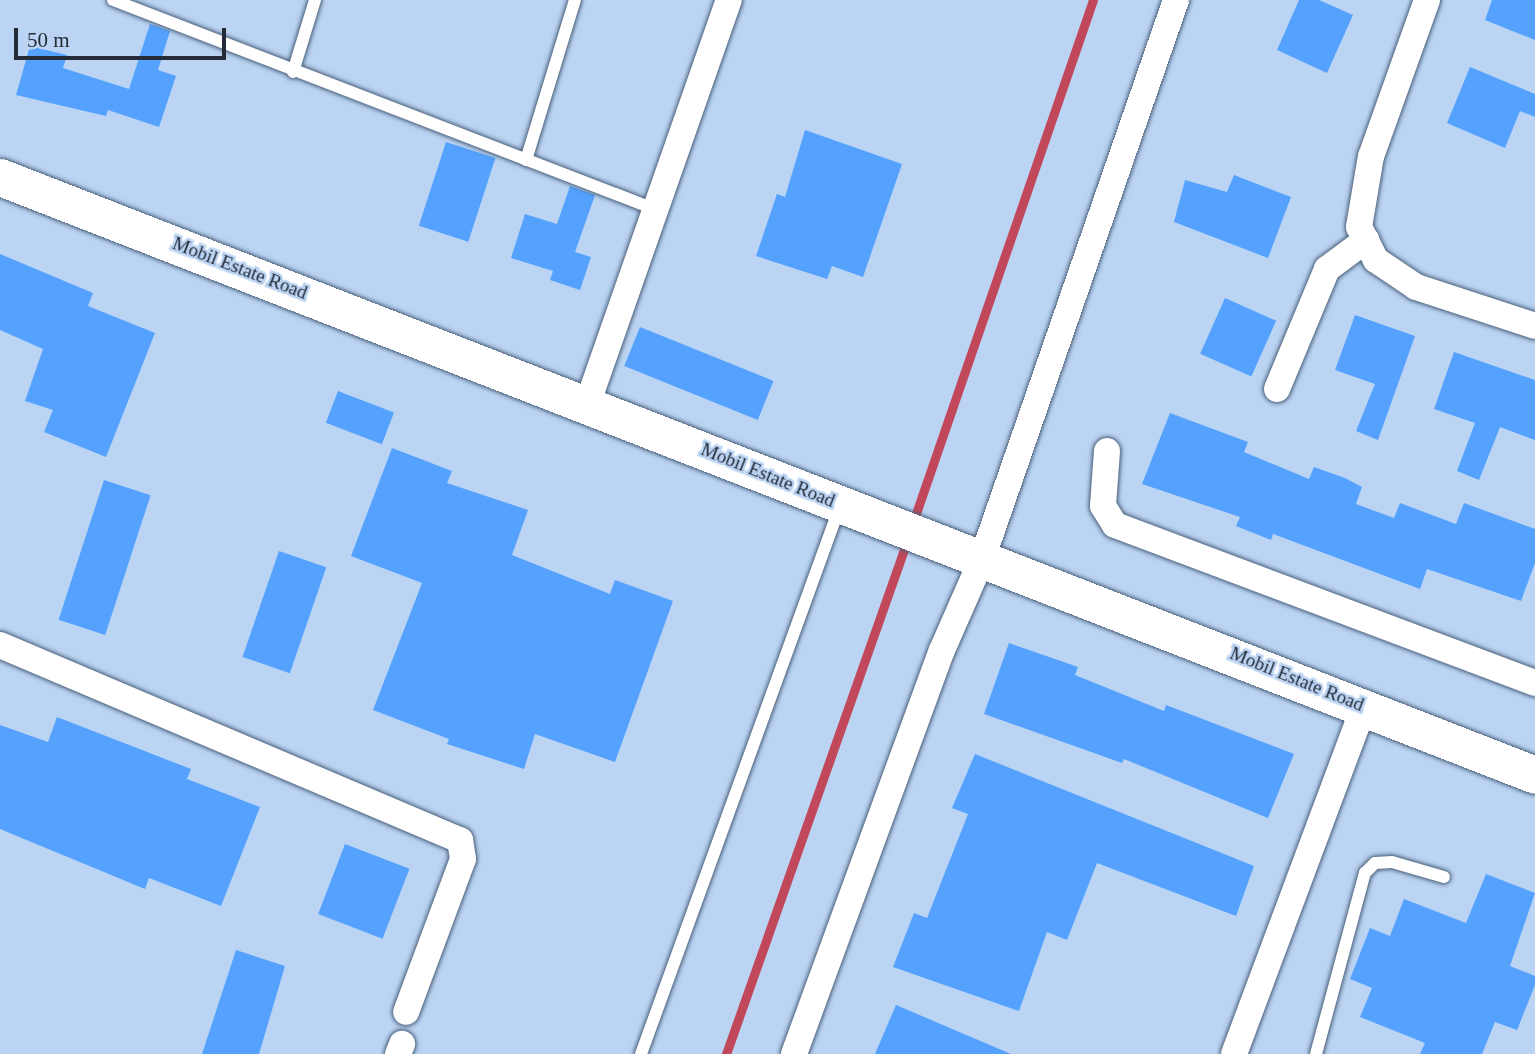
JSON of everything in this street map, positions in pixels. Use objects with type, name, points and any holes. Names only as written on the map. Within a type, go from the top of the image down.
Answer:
[{"type":"main road","name":"Mobil Estate Road","points":[[0,177],[589,402],[851,510],[933,539],[1535,775]]},
{"type":"street","points":[[589,402],[729,0]]},
{"type":"street","points":[[794,1054],[942,650],[982,559],[1176,0]]},
{"type":"street","points":[[1427,0],[1371,156],[1359,227],[1376,260],[1416,287],[1535,326]]},
{"type":"street","points":[[1277,389],[1327,269],[1366,240]]},
{"type":"street","points":[[1107,451],[1103,506],[1115,525],[1535,683]]},
{"type":"street","points":[[0,645],[460,840],[463,859],[406,1012]]},
{"type":"street","points":[[1234,1054],[1364,706]]},
{"type":"lane","points":[[113,0],[293,72],[657,210]]},
{"type":"lane","points":[[293,72],[315,0]]},
{"type":"lane","points":[[526,160],[575,0]]},
{"type":"lane","points":[[641,1054],[851,510]]},
{"type":"lane","points":[[1316,1054],[1365,873],[1375,863],[1392,862],[1444,877]]},
{"type":"building","points":[[1299,0],[1319,0],[1353,15],[1327,73],[1277,50]]},
{"type":"building","points":[[1492,0],[1535,0],[1535,40],[1485,20]]},
{"type":"building","points":[[150,24],[170,31],[158,70],[176,76],[159,127],[108,110],[106,116],[16,95],[30,46],[67,55],[63,68],[129,89]]},
{"type":"building","points":[[1470,67],[1535,94],[1535,117],[1520,111],[1505,148],[1447,123]]},
{"type":"building","points":[[805,130],[902,164],[863,277],[832,266],[827,279],[756,256],[777,194],[785,197]]},
{"type":"building","points":[[446,142],[495,158],[468,242],[419,226]]},
{"type":"building","points":[[1234,175],[1291,197],[1268,258],[1174,222],[1185,180],[1227,192]]},
{"type":"building","points":[[570,186],[595,195],[575,252],[591,257],[580,290],[550,280],[553,271],[511,258],[525,214],[557,224]]},
{"type":"building","points":[[0,254],[93,293],[88,306],[155,333],[106,457],[44,432],[53,410],[25,401],[43,349],[0,330]]},
{"type":"building","points":[[1225,298],[1276,321],[1251,377],[1200,354]]},
{"type":"building","points":[[1355,315],[1415,336],[1378,440],[1356,431],[1375,384],[1335,370]]},
{"type":"building","points":[[640,327],[774,381],[758,420],[624,366]]},
{"type":"building","points":[[1454,352],[1535,380],[1535,440],[1500,427],[1479,480],[1457,471],[1475,423],[1434,409]]},
{"type":"building","points":[[338,391],[394,413],[382,444],[326,423]]},
{"type":"building","points":[[1170,413],[1248,442],[1244,452],[1309,479],[1314,467],[1345,478],[1362,487],[1356,504],[1394,518],[1400,503],[1456,524],[1464,503],[1535,529],[1535,563],[1521,601],[1427,569],[1420,589],[1273,534],[1271,540],[1236,526],[1240,517],[1142,484]]},
{"type":"building","points":[[392,448],[452,471],[447,483],[528,510],[512,555],[610,594],[615,580],[673,601],[615,762],[535,734],[524,769],[447,744],[449,739],[373,710],[422,583],[351,556]]},
{"type":"building","points":[[104,480],[151,495],[105,635],[59,620]]},
{"type":"building","points":[[279,551],[326,567],[290,673],[243,657]]},
{"type":"building","points":[[1009,643],[1078,667],[1075,675],[1164,711],[1166,705],[1294,754],[1268,818],[1124,759],[1122,763],[984,714]]},
{"type":"building","points":[[57,717],[191,769],[187,779],[260,807],[221,906],[149,878],[145,889],[0,829],[0,725],[48,742]]},
{"type":"building","points":[[975,754],[1254,866],[1236,916],[1097,863],[1067,940],[1047,932],[1019,1011],[893,967],[914,913],[927,918],[968,814],[952,808]]},
{"type":"building","points":[[345,844],[409,869],[383,939],[318,914]]},
{"type":"building","points":[[1486,874],[1535,893],[1510,966],[1535,976],[1535,985],[1517,1030],[1495,1022],[1482,1054],[1420,1054],[1425,1043],[1360,1017],[1372,988],[1350,979],[1370,928],[1390,936],[1404,899],[1466,923]]},
{"type":"building","points":[[236,950],[285,966],[259,1054],[202,1054]]},
{"type":"building","points":[[896,1005],[1011,1054],[875,1054]]},
{"type":"waterway","points":[[912,525],[1093,0]]},
{"type":"waterway","points":[[726,1054],[908,538]]}]
